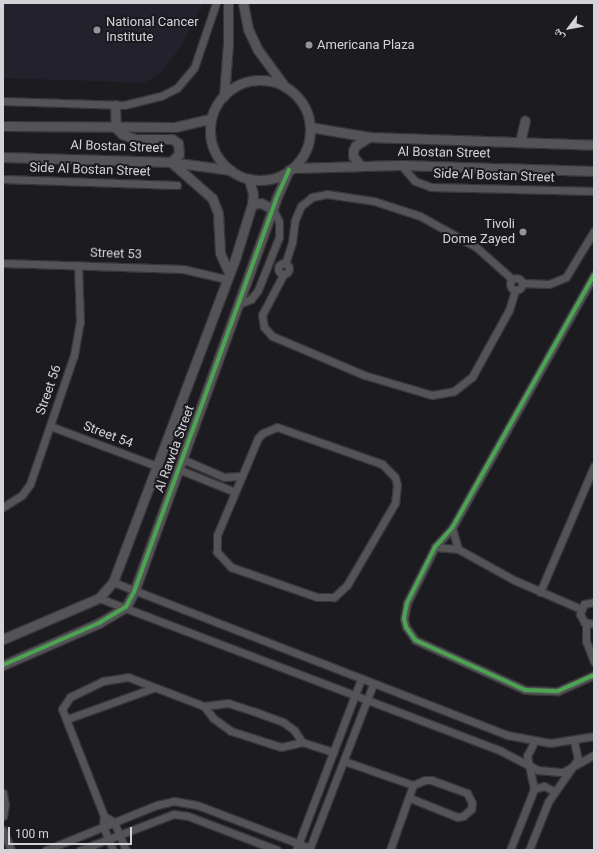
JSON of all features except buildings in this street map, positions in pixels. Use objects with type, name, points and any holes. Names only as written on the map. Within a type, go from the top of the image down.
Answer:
[{"type":"street","points":[[3,101],[115,105],[152,100],[169,92],[184,82],[198,60],[216,3]]},
{"type":"street","points":[[224,96],[228,44],[228,3]]},
{"type":"street","points":[[243,3],[248,29],[258,50],[271,71],[301,102],[310,127],[306,149],[291,169],[266,180],[249,179],[230,170],[215,151],[210,135],[211,119],[224,96],[238,85],[255,80],[272,82],[288,89]]},
{"type":"street","points":[[115,105],[116,128],[122,134],[135,139],[176,141],[180,151],[178,157],[171,162],[212,198],[218,213],[220,253],[228,276]]},
{"type":"street","name":"Al Bostan Street","points":[[3,126],[176,128],[211,119]]},
{"type":"street","points":[[520,142],[525,120]]},
{"type":"street","name":"Al Bostan Street","points":[[310,127],[369,137],[594,145]]},
{"type":"street","points":[[360,165],[353,156],[353,151],[359,143],[369,137]]},
{"type":"street","name":"Al Bostan Street","points":[[3,157],[171,162],[230,170]]},
{"type":"street","name":"Al Bostan Street","points":[[291,169],[360,165],[401,165],[594,171]]},
{"type":"street","name":"Side Al Bostan Street","points":[[401,165],[415,181],[431,186],[594,190]]},
{"type":"street","name":"Al Rawda Street","points":[[126,607],[134,592],[273,209],[291,169]]},
{"type":"street","name":"Side Al Bostan Street","points":[[3,179],[176,185]]},
{"type":"street","name":"Al Rawda Street","points":[[3,639],[98,598],[113,582],[228,276],[252,204],[253,194],[249,179]]},
{"type":"street","points":[[284,264],[292,243],[295,220],[301,206],[312,197],[327,194],[374,201],[420,216],[476,247],[512,278],[518,278],[522,283],[549,284],[566,278],[594,231]]},
{"type":"street","points":[[239,304],[255,294],[271,259],[280,232],[279,222],[273,209],[261,203],[252,204]]},
{"type":"street","points":[[267,268],[282,274],[290,271],[284,264],[271,259]]},
{"type":"street","name":"Street 53","points":[[3,263],[183,269],[228,276]]},
{"type":"street","name":"Street 56","points":[[3,507],[22,495],[30,484],[79,333],[78,265]]},
{"type":"street","points":[[282,274],[262,315],[264,327],[272,336],[364,375],[432,394],[454,391],[472,377],[509,310],[515,290],[520,288],[522,283]]},
{"type":"street","points":[[594,275],[452,528],[435,547],[404,611],[406,627],[415,640],[529,691],[558,691],[594,675]]},
{"type":"street","points":[[512,278],[510,286],[515,290]]},
{"type":"street","name":"Street 54","points":[[50,426],[157,466]]},
{"type":"street","points":[[277,428],[382,464],[395,477],[397,494],[347,585],[338,594],[326,599],[231,566],[222,559],[218,552],[217,535],[242,476],[258,438],[263,433],[277,428]]},
{"type":"street","points":[[182,459],[224,477],[242,476]]},
{"type":"street","points":[[540,592],[594,466]]},
{"type":"street","points":[[178,469],[235,492]]},
{"type":"street","points":[[452,528],[458,549]]},
{"type":"street","points":[[435,547],[458,549],[540,592],[581,609]]},
{"type":"street","points":[[113,582],[134,592],[507,736],[534,742],[574,741],[594,736]]},
{"type":"street","points":[[98,598],[126,607],[501,751],[530,767],[554,772],[572,768],[593,757]]},
{"type":"street","points":[[594,602],[587,602],[581,609],[581,617],[590,624],[586,641],[594,662]]},
{"type":"street","points":[[3,665],[99,623],[126,607]]},
{"type":"street","points":[[112,850],[103,827],[104,816],[62,709],[67,699],[103,682],[128,677],[153,688],[204,706],[228,703],[269,717],[289,726],[302,742],[333,752]]},
{"type":"street","points":[[297,847],[361,679]]},
{"type":"street","points":[[46,850],[157,805],[182,801],[297,847],[310,849],[373,684]]},
{"type":"street","points":[[66,720],[153,688]]},
{"type":"street","points":[[204,706],[224,727],[273,746],[288,747],[302,742]]},
{"type":"street","points":[[529,850],[554,791],[572,768],[578,753],[574,741]]},
{"type":"street","points":[[510,850],[534,789],[528,751],[534,742]]},
{"type":"street","points":[[344,761],[413,785],[425,780],[432,780],[467,793],[471,798],[471,809],[463,816],[457,817],[410,798]]},
{"type":"street","points":[[390,850],[410,798],[413,785]]},
{"type":"street","points":[[534,789],[544,786],[554,791]]},
{"type":"street","points":[[3,793],[5,805],[3,816]]},
{"type":"street","points":[[80,850],[168,815],[181,814],[277,850]]},
{"type":"street","points":[[104,816],[114,822],[126,850]]},
{"type":"street","points":[[3,830],[11,850]]},
{"type":"shaded area","name":"National Cancer Institute","points":[[3,3],[203,3],[183,43],[164,70],[145,83],[3,78]]},
{"type":"cycle path","points":[[3,665],[99,623],[126,607],[134,592],[276,199],[289,170]]},
{"type":"cycle path","points":[[594,275],[452,528],[435,547],[407,603],[404,619],[406,627],[415,640],[525,690],[558,691],[594,675]]},
{"type":"place","name":"National Cancer Institute","points":[[97,30]]},
{"type":"place","name":"Americana Plaza","points":[[309,45]]},
{"type":"place","name":"Tivoli Dome Zayed","points":[[523,232]]}]
